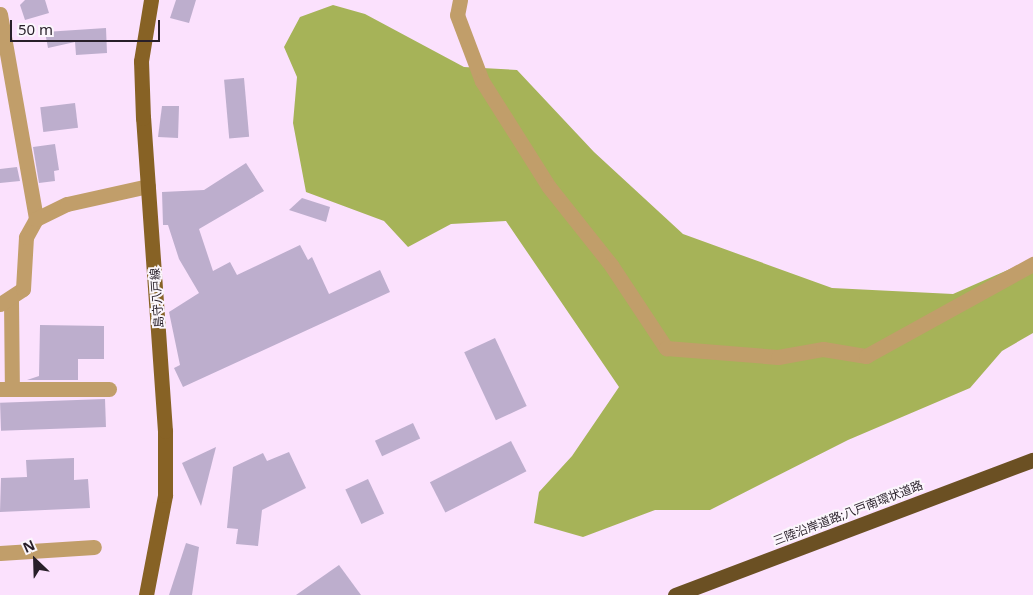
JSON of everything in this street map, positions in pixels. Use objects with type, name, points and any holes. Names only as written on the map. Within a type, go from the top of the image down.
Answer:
[{"type":"highway","name":"三陸沿岸道路;八戸南環状道路","points":[[675,595],[1033,460]]},
{"type":"main road","name":"島守八戸線","points":[[146,595],[165,495],[165,440],[141,62],[151,0]]},
{"type":"street","points":[[460,0],[457,14],[482,81],[549,187],[611,265],[666,348],[778,357],[823,350],[866,356],[1033,264]]},
{"type":"street","points":[[0,14],[36,219]]},
{"type":"street","points":[[109,389],[6,389],[5,302],[23,288],[26,237],[36,219],[67,204],[148,186]]},
{"type":"street","points":[[0,553],[94,547]]},
{"type":"green space","points":[[333,5],[365,14],[464,67],[517,70],[594,152],[683,234],[832,288],[953,294],[1033,259],[1033,333],[1002,351],[970,388],[848,440],[710,510],[655,510],[583,537],[534,523],[539,492],[572,456],[619,387],[506,221],[451,224],[408,247],[384,221],[306,192],[293,123],[297,77],[284,47],[300,17]]},
{"type":"building","points":[[25,0],[45,0],[49,13],[25,20],[20,5]]},
{"type":"building","points":[[176,0],[196,0],[189,23],[170,18]]},
{"type":"building","points":[[106,28],[107,53],[76,55],[75,42],[48,48],[45,32]]},
{"type":"building","points":[[244,78],[249,137],[229,139],[224,80]]},
{"type":"building","points":[[75,103],[78,128],[43,132],[40,107]]},
{"type":"building","points":[[162,106],[179,106],[178,138],[158,137]]},
{"type":"building","points":[[55,144],[59,170],[54,171],[55,181],[39,183],[33,147]]},
{"type":"building","points":[[246,163],[264,191],[199,229],[213,271],[230,262],[237,275],[300,245],[308,260],[312,257],[329,294],[380,270],[390,292],[183,387],[174,368],[180,365],[169,312],[199,293],[179,259],[168,225],[163,225],[162,192],[204,190]]},
{"type":"building","points":[[17,167],[20,181],[0,183],[0,169]]},
{"type":"building","points":[[302,198],[330,207],[326,222],[289,210]]},
{"type":"building","points":[[40,325],[104,326],[104,359],[78,359],[78,380],[27,380],[39,376]]},
{"type":"building","points":[[495,338],[527,406],[496,420],[464,352]]},
{"type":"building","points":[[105,399],[106,427],[1,431],[0,403]]},
{"type":"building","points":[[413,423],[420,438],[382,456],[375,441]]},
{"type":"building","points":[[511,441],[526,471],[445,513],[430,482]]},
{"type":"building","points":[[216,447],[201,506],[182,463]]},
{"type":"building","points":[[289,452],[306,488],[262,510],[258,546],[236,544],[238,529],[227,528],[233,467],[263,453],[267,461]]},
{"type":"building","points":[[74,458],[74,480],[88,479],[90,508],[0,512],[1,478],[27,477],[26,460]]},
{"type":"building","points":[[368,479],[384,513],[361,524],[345,490]]},
{"type":"building","points":[[186,543],[199,547],[192,595],[169,595]]},
{"type":"building","points":[[339,565],[361,595],[296,595]]}]
